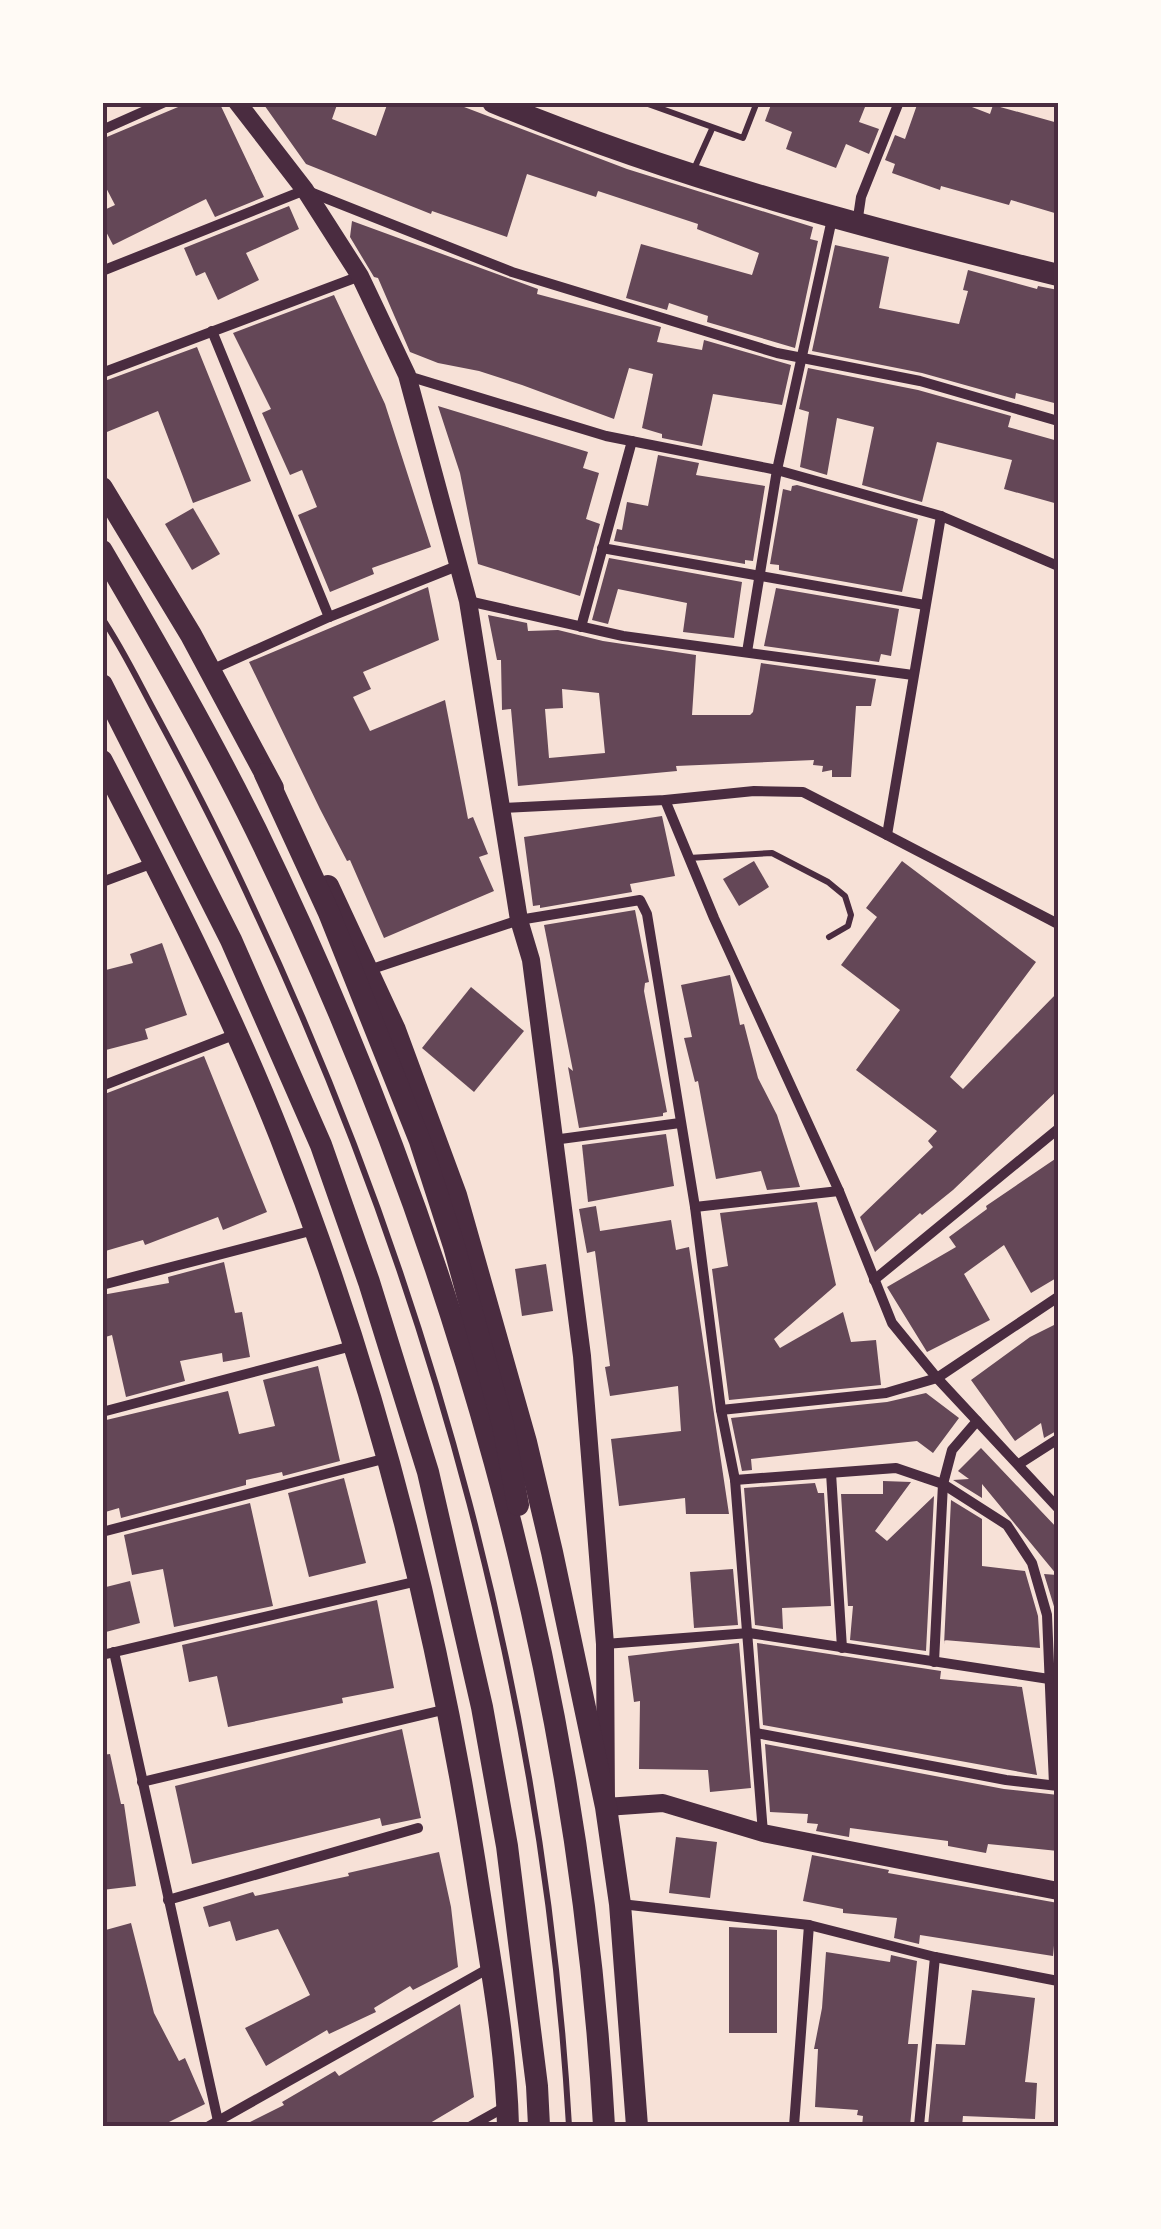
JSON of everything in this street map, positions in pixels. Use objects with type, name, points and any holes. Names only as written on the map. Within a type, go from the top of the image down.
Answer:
[{"type":"main road","points":[[493,102],[691,175],[856,226],[1058,274]]},
{"type":"main road","points":[[102,488],[210,670],[326,882],[412,1072],[456,1196],[552,1552],[606,1808],[620,1904],[637,2126]]},
{"type":"main road","points":[[102,551],[212,742],[258,834],[374,1098],[450,1315],[521,1568],[551,1704],[578,1858],[604,2126]]},
{"type":"main road","points":[[102,685],[231,940],[322,1145],[428,1472],[482,1707],[507,1846],[537,2086],[538,2126]]},
{"type":"main road","points":[[102,760],[237,1034],[281,1138],[387,1458],[447,1708],[491,1967],[508,2116]]},
{"type":"main road","points":[[265,774],[329,913],[420,1141],[454,1246],[503,1425],[518,1496],[521,1568]]},
{"type":"street","points":[[102,130],[165,102]]},
{"type":"street","points":[[237,102],[306,190],[360,276],[407,375],[468,600],[519,920],[531,960],[582,1356],[604,1644],[606,1808],[663,1803],[763,1833],[1058,1891]]},
{"type":"street","points":[[856,226],[861,197],[899,102]]},
{"type":"street","points":[[102,271],[306,190],[512,272],[777,353],[920,381],[1058,421]]},
{"type":"street","points":[[747,652],[777,470],[832,218]]},
{"type":"street","points":[[102,374],[360,276]]},
{"type":"street","points":[[212,331],[329,617]]},
{"type":"street","points":[[407,375],[632,442],[777,470],[940,516],[1058,566]]},
{"type":"street","points":[[581,627],[632,442]]},
{"type":"street","points":[[887,834],[940,516]]},
{"type":"street","points":[[602,548],[924,605]]},
{"type":"street","points":[[210,670],[458,566]]},
{"type":"street","points":[[468,600],[623,636],[913,676]]},
{"type":"street","points":[[502,808],[754,791],[803,792],[1058,924]]},
{"type":"street","points":[[665,800],[839,1191],[892,1323],[937,1378],[1058,1507]]},
{"type":"street","points":[[102,882],[154,862]]},
{"type":"street","points":[[368,970],[519,920],[640,900],[647,914],[695,1207],[721,1410],[735,1480],[763,1833]]},
{"type":"street","points":[[102,1086],[237,1034]]},
{"type":"street","points":[[553,1140],[680,1123]]},
{"type":"street","points":[[874,1280],[1058,1129]]},
{"type":"street","points":[[695,1207],[839,1191]]},
{"type":"street","points":[[102,1286],[314,1230]]},
{"type":"street","points":[[721,1410],[886,1393],[937,1378],[1058,1296]]},
{"type":"street","points":[[102,1412],[353,1346]]},
{"type":"street","points":[[934,1662],[943,1484],[952,1450],[977,1421]]},
{"type":"street","points":[[1019,1464],[1058,1439]]},
{"type":"street","points":[[102,1532],[387,1458]]},
{"type":"street","points":[[735,1480],[896,1468],[943,1484],[1007,1525],[1032,1564],[1047,1614],[1056,1785],[1006,1780],[756,1733]]},
{"type":"street","points":[[830,1472],[842,1648]]},
{"type":"street","points":[[419,1581],[108,1654],[142,1782],[213,2124],[491,1967]]},
{"type":"street","points":[[604,1644],[750,1634],[1049,1679]]},
{"type":"street","points":[[142,1782],[447,1708]]},
{"type":"street","points":[[168,1900],[418,1828]]},
{"type":"street","points":[[620,1904],[810,1925],[935,1957],[1058,1981]]},
{"type":"street","points":[[794,2126],[810,1925]]},
{"type":"street","points":[[918,2126],[935,1957]]},
{"type":"street","points":[[471,2126],[508,2116]]},
{"type":"lane","points":[[648,104],[744,138],[757,102]]},
{"type":"lane","points":[[691,175],[712,128]]},
{"type":"lane","points":[[102,618],[213,821],[294,996],[350,1130],[416,1318],[498,1621],[536,1822],[569,2126]]},
{"type":"lane","points":[[689,858],[772,852],[828,882],[845,896],[851,915],[848,926],[829,937]]},
{"type":"building","points":[[190,102],[219,102],[264,197],[215,217],[206,199],[113,245],[102,224],[102,211],[115,205],[102,180],[102,139]]},
{"type":"building","points":[[262,102],[338,102],[332,119],[376,136],[388,102],[451,102],[627,169],[813,227],[810,239],[818,241],[795,348],[707,322],[708,316],[669,303],[667,310],[626,298],[641,244],[752,275],[759,253],[697,229],[698,224],[598,191],[596,197],[527,174],[507,237],[432,211],[431,214],[306,164]]},
{"type":"building","points":[[772,102],[867,102],[859,122],[879,129],[869,154],[846,144],[836,168],[786,149],[792,132],[765,121]]},
{"type":"building","points":[[918,102],[959,102],[990,114],[993,105],[1058,123],[1058,214],[1011,200],[1009,205],[941,186],[940,190],[892,173],[895,164],[885,160],[895,135],[905,139]]},
{"type":"building","points":[[289,206],[299,229],[246,253],[259,280],[218,300],[205,272],[196,276],[184,248]]},
{"type":"building","points":[[352,221],[538,289],[537,294],[661,327],[657,342],[702,350],[704,340],[791,365],[782,405],[713,394],[702,446],[662,438],[662,434],[642,428],[653,374],[629,368],[614,419],[522,385],[410,352],[378,278],[350,237]]},
{"type":"building","points":[[835,245],[889,257],[879,308],[959,324],[968,291],[963,290],[968,270],[1037,289],[1038,286],[1058,290],[1058,404],[1016,393],[1015,399],[922,373],[812,351]]},
{"type":"building","points":[[334,295],[385,404],[431,547],[372,568],[374,574],[330,592],[298,515],[317,507],[302,470],[290,475],[262,413],[271,409],[233,333]]},
{"type":"building","points":[[197,347],[251,481],[193,503],[158,411],[102,434],[102,382]]},
{"type":"building","points":[[808,368],[918,390],[1011,416],[1008,427],[1058,441],[1058,504],[1004,489],[1012,460],[937,442],[922,502],[862,485],[874,427],[837,418],[827,475],[800,467],[809,412],[799,409]]},
{"type":"building","points":[[438,406],[588,452],[583,468],[599,473],[586,519],[600,524],[580,596],[478,564],[460,473]]},
{"type":"building","points":[[658,455],[699,463],[696,475],[765,486],[753,561],[745,560],[745,564],[614,541],[617,529],[622,530],[627,502],[648,506]]},
{"type":"building","points":[[797,485],[918,519],[902,592],[779,570],[779,565],[770,564],[783,489],[791,491]]},
{"type":"building","points":[[193,508],[220,554],[192,570],[165,524]]},
{"type":"building","points":[[609,558],[742,582],[734,638],[683,632],[687,603],[618,589],[608,624],[592,620]]},
{"type":"building","points":[[428,587],[439,640],[363,672],[371,689],[353,697],[370,731],[445,700],[468,819],[473,817],[488,854],[479,857],[494,891],[384,938],[350,860],[347,861],[320,809],[249,662]]},
{"type":"building","points":[[776,588],[899,609],[891,656],[881,654],[879,662],[764,646]]},
{"type":"building","points":[[488,615],[527,623],[528,631],[558,630],[696,655],[692,715],[750,715],[761,663],[876,679],[871,706],[856,706],[851,777],[832,777],[832,770],[822,772],[823,766],[813,765],[814,760],[676,766],[677,771],[518,786],[511,709],[502,710],[501,660],[497,660]],"holes":[[[562,689],[599,693],[605,753],[549,758],[545,709],[563,708]]]},
{"type":"building","points":[[662,816],[675,876],[630,884],[632,892],[533,906],[524,837]]},
{"type":"building","points":[[754,861],[769,887],[739,906],[723,879]]},
{"type":"building","points":[[902,861],[1036,962],[950,1077],[963,1089],[1058,992],[1058,1090],[953,1190],[875,1252],[860,1217],[933,1147],[928,1141],[937,1131],[856,1070],[900,1010],[841,965],[877,917],[866,908]]},
{"type":"building","points":[[635,910],[649,982],[645,983],[644,991],[667,1112],[663,1116],[579,1128],[568,1067],[573,1071],[544,925]]},
{"type":"building","points":[[162,943],[187,1015],[145,1029],[148,1039],[102,1051],[102,971],[133,963],[130,954]]},
{"type":"building","points":[[730,975],[740,1025],[744,1024],[758,1078],[777,1115],[800,1187],[767,1190],[761,1171],[716,1179],[698,1081],[695,1082],[684,1038],[692,1037],[681,985]]},
{"type":"building","points":[[471,987],[524,1031],[474,1092],[422,1048]]},
{"type":"building","points":[[204,1056],[267,1212],[223,1230],[218,1217],[145,1245],[143,1240],[102,1252],[102,1095]]},
{"type":"building","points":[[666,1134],[674,1186],[588,1202],[582,1145]]},
{"type":"building","points":[[1058,1157],[1058,1277],[1031,1293],[1004,1245],[964,1274],[990,1320],[927,1352],[887,1287],[956,1247],[949,1237],[986,1206]]},
{"type":"building","points":[[817,1202],[836,1285],[774,1339],[780,1348],[843,1312],[851,1342],[876,1340],[881,1385],[729,1400],[712,1269],[728,1266],[720,1213]]},
{"type":"building","points":[[596,1206],[600,1231],[671,1220],[676,1250],[689,1247],[729,1514],[686,1514],[685,1498],[619,1506],[611,1439],[681,1431],[678,1386],[610,1396],[605,1367],[610,1366],[595,1251],[587,1253],[579,1209]]},
{"type":"building","points":[[224,1262],[235,1313],[242,1312],[250,1357],[223,1362],[222,1353],[180,1361],[185,1381],[126,1397],[112,1335],[102,1338],[102,1295],[169,1283],[168,1277]]},
{"type":"building","points":[[546,1264],[553,1311],[522,1316],[515,1269]]},
{"type":"building","points":[[1058,1323],[1058,1430],[1044,1438],[1041,1423],[1015,1441],[971,1380],[1030,1337]]},
{"type":"building","points":[[318,1366],[340,1461],[283,1476],[282,1472],[246,1480],[246,1485],[121,1518],[119,1508],[102,1513],[102,1421],[228,1391],[239,1434],[275,1426],[263,1380]]},
{"type":"building","points":[[926,1393],[959,1418],[933,1453],[917,1441],[751,1459],[752,1470],[742,1471],[731,1418],[887,1402]]},
{"type":"building","points":[[981,1448],[1058,1529],[1058,1649],[1056,1613],[1044,1574],[1057,1575],[982,1484],[982,1498],[953,1480],[969,1479],[958,1471]]},
{"type":"building","points":[[344,1478],[366,1563],[309,1577],[288,1493]]},
{"type":"building","points":[[883,1481],[911,1482],[875,1531],[887,1541],[934,1496],[926,1651],[850,1640],[853,1606],[848,1606],[841,1494],[883,1494]]},
{"type":"building","points":[[815,1483],[818,1493],[824,1493],[831,1606],[782,1608],[783,1629],[755,1625],[744,1488]]},
{"type":"building","points":[[951,1500],[982,1519],[982,1566],[1025,1571],[1038,1616],[1040,1648],[944,1640]]},
{"type":"building","points":[[250,1503],[273,1606],[174,1627],[163,1569],[132,1575],[124,1535]]},
{"type":"building","points":[[733,1569],[738,1625],[694,1628],[690,1572]]},
{"type":"building","points":[[130,1581],[140,1623],[102,1633],[102,1588]]},
{"type":"building","points":[[377,1600],[394,1688],[228,1727],[217,1676],[189,1682],[182,1645]]},
{"type":"building","points":[[739,1643],[751,1788],[710,1792],[708,1770],[639,1769],[640,1701],[634,1702],[628,1656]]},
{"type":"building","points":[[757,1643],[941,1671],[940,1679],[1022,1687],[1037,1775],[763,1725]]},
{"type":"building","points":[[402,1729],[421,1818],[382,1826],[380,1818],[192,1864],[175,1786]]},
{"type":"building","points":[[765,1744],[1004,1789],[1058,1795],[1058,1851],[988,1844],[986,1853],[948,1846],[948,1841],[850,1828],[849,1837],[816,1831],[818,1824],[807,1823],[808,1814],[770,1812]]},
{"type":"building","points":[[110,1754],[124,1804],[136,1886],[102,1890],[102,1755]]},
{"type":"building","points":[[676,1837],[717,1842],[710,1898],[669,1893]]},
{"type":"building","points":[[439,1852],[458,1967],[413,1990],[410,1986],[374,2008],[376,2012],[329,2034],[327,2030],[266,2066],[245,2028],[310,1995],[278,1929],[236,1941],[230,1921],[209,1927],[203,1907],[253,1892],[255,1896],[349,1876],[348,1873]]},
{"type":"building","points":[[812,1855],[889,1870],[888,1873],[1058,1903],[1053,1956],[920,1935],[919,1944],[894,1938],[897,1918],[843,1913],[843,1909],[803,1901]]},
{"type":"building","points":[[131,1923],[154,2013],[179,2061],[185,2058],[205,2104],[161,2126],[102,2126],[102,1931]]},
{"type":"building","points":[[729,1927],[777,1930],[777,2033],[729,2033]]},
{"type":"building","points":[[826,1952],[890,1962],[891,1955],[917,1961],[908,2044],[918,2044],[910,2126],[862,2126],[863,2116],[857,2115],[858,2110],[815,2107],[818,2049],[814,2049]]},
{"type":"building","points":[[972,1990],[1035,1998],[1025,2082],[1037,2083],[1035,2119],[963,2116],[962,2126],[928,2126],[936,2044],[965,2045]]},
{"type":"building","points":[[460,2004],[474,2097],[425,2126],[242,2126],[284,2105],[282,2102],[335,2071],[339,2076]]}]
